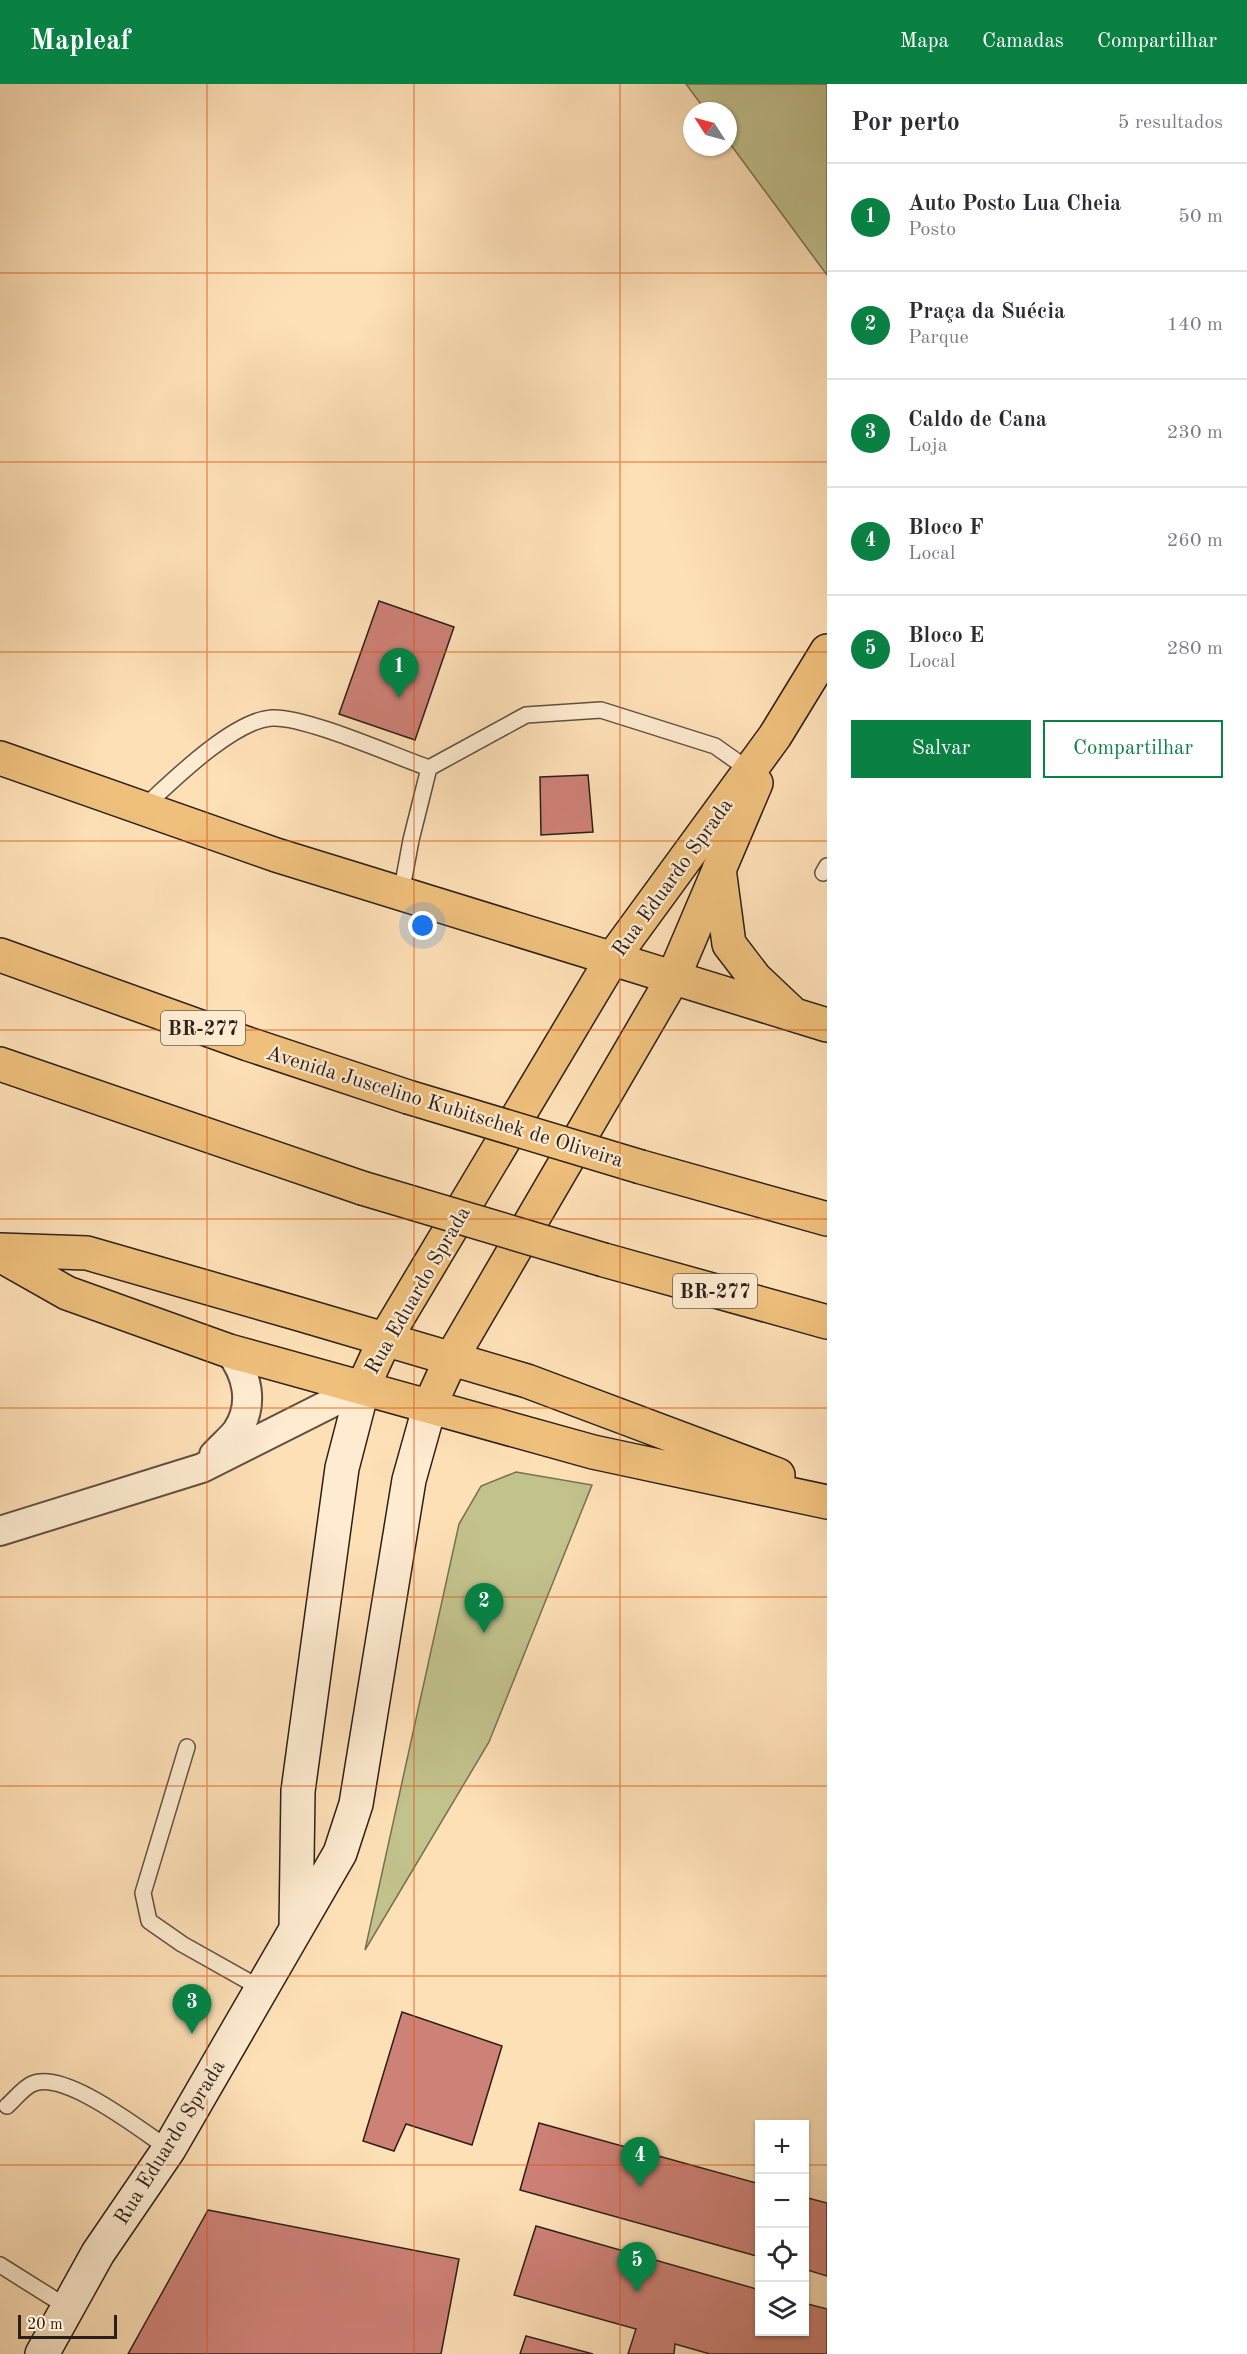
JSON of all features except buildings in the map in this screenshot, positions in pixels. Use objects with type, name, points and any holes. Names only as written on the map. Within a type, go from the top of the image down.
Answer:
[{"type":"main road","name":"Rua Eduardo Sprada","points":[[296,1930],[298,1791],[342,1468],[363,1387],[384,1339],[612,959],[775,736],[827,651]]},
{"type":"main road","name":"Rua Eduardo Sprada","points":[[42,2354],[98,2253],[169,2149],[340,1853],[356,1804],[409,1480],[430,1405],[451,1359],[673,978],[775,736]]},
{"type":"main road","points":[[0,758],[142,809],[401,894],[812,1021]]},
{"type":"main road","points":[[719,869],[729,944],[755,978],[812,1021]]},
{"type":"main road","name":"Avenida Juscelino Kubitschek de Oliveira","points":[[0,955],[248,1044],[408,1097],[641,1167],[827,1219]]},
{"type":"main road","name":"BR-277","points":[[0,1064],[362,1188],[604,1260],[827,1322]]},
{"type":"main road","points":[[0,1250],[87,1253],[527,1381],[827,1493]]},
{"type":"main road","points":[[0,1255],[67,1293],[229,1351],[593,1452],[827,1502]]},
{"type":"street","points":[[202,1468],[238,1430],[248,1404],[246,1382],[238,1362],[229,1351]]},
{"type":"street","points":[[0,1531],[202,1468],[363,1387]]},
{"type":"lane","points":[[401,894],[411,840],[429,768],[526,715],[601,710],[715,746],[749,770]]},
{"type":"lane","points":[[142,809],[188,765],[247,725],[271,718],[299,721],[429,768]]},
{"type":"lane","points":[[187,1747],[143,1893],[149,1921],[182,1944],[262,1989]]},
{"type":"lane","points":[[7,2106],[32,2083],[54,2082],[102,2104],[169,2149]]},
{"type":"lane","points":[[0,2265],[67,2307]]},
{"type":"green space","points":[[686,84],[827,84],[827,275],[737,153],[737,102],[699,102]]},
{"type":"green space","points":[[516,1472],[592,1485],[489,1742],[365,1950],[459,1524],[481,1486]]},
{"type":"place","name":"Auto Posto Lua Cheia","points":[[399,698]]},
{"type":"place","name":"Praça da Suécia","points":[[484,1633]]},
{"type":"place","name":"Caldo de Cana","points":[[192,2034]]},
{"type":"place","name":"Bloco F","points":[[640,2187]]},
{"type":"place","name":"Bloco E","points":[[637,2292]]}]
